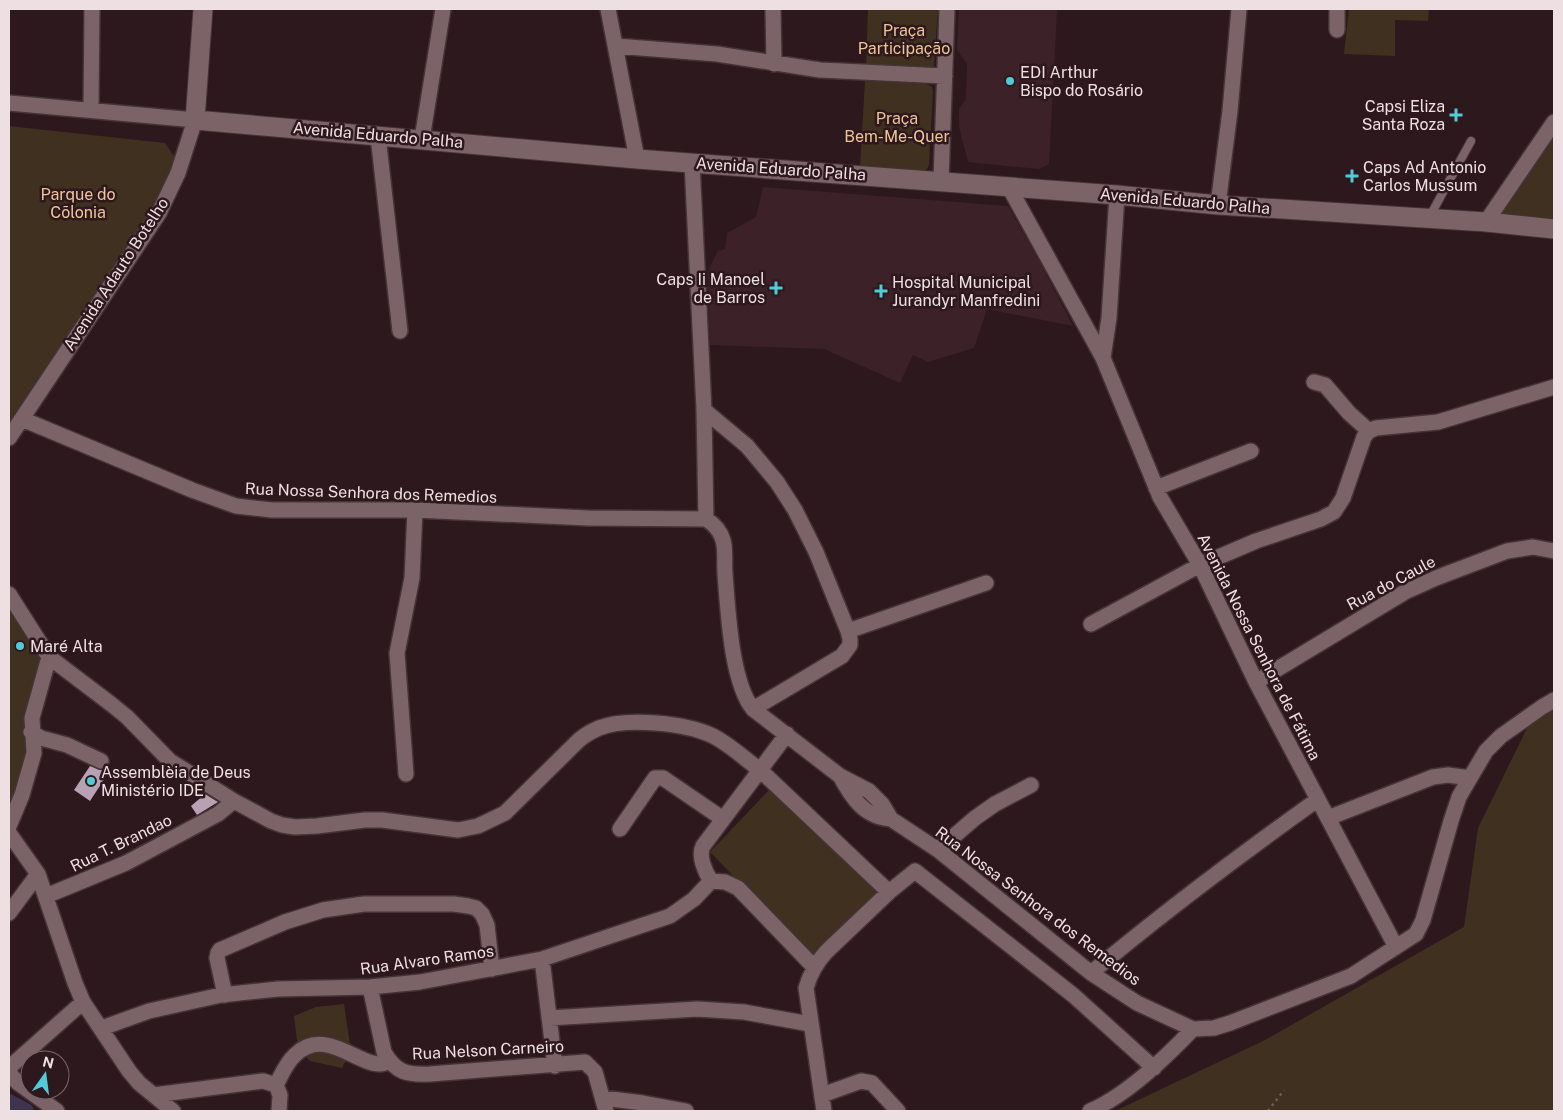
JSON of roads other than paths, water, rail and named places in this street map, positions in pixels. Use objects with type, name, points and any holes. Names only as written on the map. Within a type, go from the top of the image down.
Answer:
[{"type":"street","points":[[91,110],[92,9]]},
{"type":"street","name":"Avenida Adauto Botelho","points":[[9,438],[159,214],[178,173],[195,120],[203,9]]},
{"type":"street","points":[[422,139],[443,9]]},
{"type":"street","points":[[608,9],[637,159]]},
{"type":"street","points":[[773,9],[774,64]]},
{"type":"street","points":[[941,181],[947,9]]},
{"type":"street","points":[[1218,205],[1230,111],[1238,9]]},
{"type":"street","points":[[1337,9],[1338,30]]},
{"type":"street","points":[[616,46],[717,54],[820,70],[945,76]]},
{"type":"street","name":"Avenida Eduardo Palha","points":[[9,103],[637,159],[941,181],[1218,205],[1486,222],[1554,229]]},
{"type":"street","points":[[1486,222],[1554,122]]},
{"type":"street","points":[[378,136],[400,331]]},
{"type":"street","points":[[692,162],[704,410],[706,519]]},
{"type":"street","name":"Avenida Nossa Senhora de Fátima","points":[[1009,187],[1103,358],[1160,497],[1200,565],[1256,682],[1396,947]]},
{"type":"street","points":[[1103,358],[1109,318],[1117,195]]},
{"type":"street","points":[[1314,382],[1325,385],[1349,413],[1369,431]]},
{"type":"street","points":[[1090,624],[1200,565],[1256,541],[1321,519],[1334,512],[1343,498],[1364,437],[1369,431],[1383,427],[1411,426],[1438,422],[1554,386]]},
{"type":"street","points":[[704,410],[747,446],[777,482],[808,534],[850,639],[850,645],[842,656],[753,710]]},
{"type":"street","name":"Rua Nossa Senhora dos Remedios","points":[[22,419],[192,490],[236,506],[272,510],[415,510],[588,518],[706,519],[714,524],[723,540],[728,620],[734,655],[743,693],[753,710],[840,776],[853,798],[869,814],[878,818],[891,819],[938,850],[1091,973],[1137,1003],[1193,1029]]},
{"type":"street","points":[[1156,488],[1251,451]]},
{"type":"street","points":[[406,774],[397,653],[412,578],[415,510]]},
{"type":"street","name":"Rua do Caule","points":[[1256,682],[1389,601],[1436,578],[1507,550],[1532,547],[1554,551]]},
{"type":"street","points":[[848,631],[986,583]]},
{"type":"street","points":[[9,594],[48,657],[127,717],[170,761],[234,801],[282,826],[295,827],[365,820],[382,820],[458,830],[478,826],[505,813],[579,740],[589,733],[600,727],[649,722],[683,726],[714,736],[760,770],[889,892]]},
{"type":"street","points":[[9,826],[22,795],[34,753],[31,732],[32,718],[48,657]]},
{"type":"street","points":[[1090,1111],[1120,1093],[1154,1068],[1193,1029],[1214,1028],[1268,1010],[1351,976],[1416,934],[1420,928],[1459,797],[1470,778],[1486,751],[1501,736],[1554,700]]},
{"type":"street","points":[[31,732],[41,738],[67,746],[101,762]]},
{"type":"street","points":[[786,734],[701,851],[707,875],[711,881],[725,882],[738,888],[814,967]]},
{"type":"street","points":[[1328,818],[1433,777],[1448,775],[1470,778]]},
{"type":"street","points":[[620,829],[655,778],[659,777],[723,819]]},
{"type":"street","points":[[938,850],[975,818],[995,804],[1032,785]]},
{"type":"street","points":[[1091,973],[1148,925],[1317,800]]},
{"type":"street","name":"Rua T. Brandao","points":[[46,896],[126,863],[218,814],[234,801]]},
{"type":"street","points":[[9,833],[38,874],[74,983],[83,1002],[129,1071],[139,1083],[173,1111]]},
{"type":"street","points":[[824,1111],[806,988],[814,967],[826,952],[889,892],[915,871],[1073,995],[1154,1068]]},
{"type":"street","points":[[9,913],[38,874]]},
{"type":"street","name":"Rua Alvaro Ramos","points":[[102,1028],[149,1011],[225,995],[278,989],[370,987],[420,982],[542,959],[580,948],[670,916],[694,899],[711,881]]},
{"type":"street","points":[[225,995],[217,958],[220,950],[285,922],[323,910],[364,904],[454,904],[476,908],[488,925],[492,969]]},
{"type":"street","points":[[542,959],[555,1066]]},
{"type":"street","name":"Rua Nelson Carneiro","points":[[370,987],[384,1052],[389,1061],[402,1072],[413,1074],[555,1066],[585,1062],[595,1072],[605,1105]]},
{"type":"street","points":[[57,1111],[45,1105],[9,1073],[12,1065],[83,1002]]},
{"type":"street","points":[[549,1018],[697,1009],[744,1012],[810,1024]]},
{"type":"street","points":[[279,1111],[280,1095],[276,1085],[287,1064],[296,1054],[308,1046],[326,1044],[367,1062],[386,1064],[389,1061]]},
{"type":"street","points":[[154,1095],[263,1081],[276,1085]]},
{"type":"street","points":[[822,1095],[861,1081],[867,1081],[872,1083],[898,1111]]},
{"type":"street","points":[[605,1105],[643,1103],[686,1111]]},
{"type":"lane","points":[[1429,218],[1471,141]]},
{"type":"waterway","points":[[9,1102],[26,1111]]},
{"type":"place","name":"EDI Arthur Bispo do Rosário","points":[[1010,81]]},
{"type":"place","name":"Capsi Eliza Santa Roza","points":[[1456,115]]},
{"type":"place","name":"Caps Ad Antonio Carlos Mussum","points":[[1352,176]]},
{"type":"place","name":"Caps Ii Manoel de Barros","points":[[776,288]]},
{"type":"place","name":"Hospital Municipal Jurandyr Manfredini","points":[[881,291]]},
{"type":"place","name":"Maré Alta","points":[[20,646]]},
{"type":"place","name":"Assemblèia de Deus Ministério IDE","points":[[91,781]]},
{"type":"park label","name":"Praça Participação","points":[[904,39]]},
{"type":"park label","name":"Praça Bem-Me-Quer","points":[[897,127]]},
{"type":"park label","name":"Parque do Cõlonia","points":[[78,203]]}]
